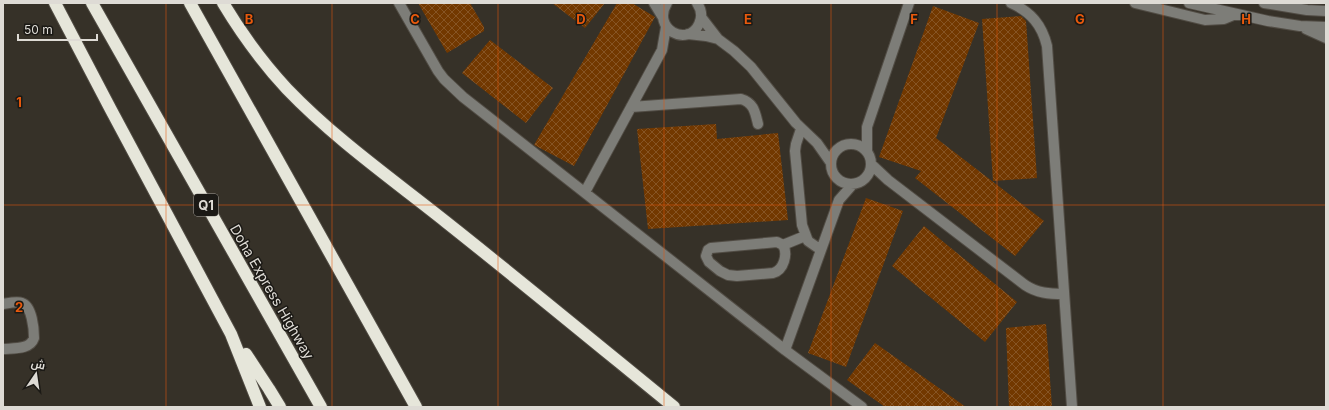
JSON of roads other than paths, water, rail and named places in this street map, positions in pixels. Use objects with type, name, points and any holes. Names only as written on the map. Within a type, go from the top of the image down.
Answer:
[{"type":"highway","points":[[55,3],[231,334],[280,407]]},
{"type":"highway","name":"Doha Express Highway","points":[[92,3],[320,407]]},
{"type":"highway","points":[[190,3],[416,407]]},
{"type":"highway","points":[[224,3],[233,19],[262,60],[286,88],[314,115],[342,140],[446,222],[674,407]]},
{"type":"highway","points":[[231,334],[260,407]]},
{"type":"street","points":[[399,3],[444,80],[467,100],[785,350],[862,407]]},
{"type":"street","points":[[585,192],[662,50],[666,27],[662,16],[654,3]]},
{"type":"street","points":[[662,16],[664,7],[667,3]]},
{"type":"street","points":[[867,151],[867,126],[909,3]]},
{"type":"street","points":[[1011,3],[1026,11],[1039,24],[1044,34],[1047,46],[1072,407]]},
{"type":"street","points":[[1135,3],[1205,20],[1224,19],[1236,14]]},
{"type":"street","points":[[1189,3],[1275,22],[1300,26],[1326,27]]},
{"type":"street","points":[[1264,3],[1288,7],[1325,10]]},
{"type":"street","points":[[698,4],[701,17],[718,39],[751,67],[802,129],[817,143],[831,163]]},
{"type":"street","points":[[662,50],[696,29],[701,17]]},
{"type":"street","points":[[1300,26],[1326,38]]},
{"type":"street","points":[[666,27],[674,33],[718,39]]},
{"type":"street","points":[[631,107],[741,99],[750,103],[753,107],[758,124]]},
{"type":"street","points":[[839,200],[836,178],[831,168],[832,158],[838,149],[848,144],[867,126]]},
{"type":"street","points":[[802,129],[796,144],[795,159],[801,221],[805,236],[811,244],[821,250]]},
{"type":"street","points":[[817,143],[838,149]]},
{"type":"street","points":[[836,178],[844,183],[854,184],[863,181],[871,170],[872,165],[870,155],[867,151],[859,145],[848,144]]},
{"type":"street","points":[[872,165],[888,180],[1025,285],[1045,294],[1064,294]]},
{"type":"street","points":[[866,178],[888,180]]},
{"type":"street","points":[[785,350],[839,200],[854,184]]},
{"type":"street","points":[[783,245],[785,252],[782,267],[773,273],[737,276],[728,275],[720,271],[707,259],[706,256],[708,250],[711,248],[777,242],[783,245],[805,236]]},
{"type":"street","points":[[3,304],[22,303],[27,306],[30,311],[34,338],[32,343],[29,345],[3,349]]}]
